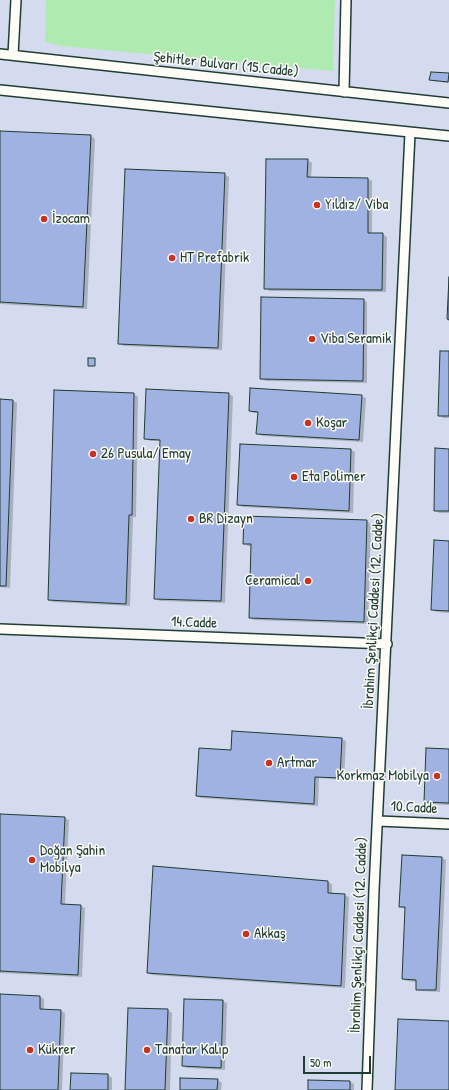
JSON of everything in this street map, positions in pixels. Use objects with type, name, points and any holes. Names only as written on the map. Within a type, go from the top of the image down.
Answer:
[{"type":"street","points":[[13,55],[16,0]]},
{"type":"street","points":[[344,92],[346,0]]},
{"type":"street","name":"Şehitler Bulvarı (15.Cadde)","points":[[0,54],[449,103]]},
{"type":"street","points":[[0,90],[449,136]]},
{"type":"street","name":"İbrahim Şenlikçi Caddesi (12. Cadde)","points":[[367,1090],[410,133]]},
{"type":"street","name":"14.Cadde","points":[[0,629],[387,644]]},
{"type":"street","name":"10.Cadde","points":[[378,820],[449,824]]},
{"type":"shaded area","points":[[0,0],[449,0],[449,1090],[0,1090]]},
{"type":"green space","points":[[46,0],[335,0],[333,71],[61,46],[45,42]]},
{"type":"building","points":[[431,72],[449,73],[448,82],[429,80]]},
{"type":"building","name":"İzocam","points":[[0,131],[91,135],[83,307],[0,302]]},
{"type":"building","name":"Yıldız/ Viba","points":[[266,159],[308,159],[307,177],[368,178],[368,233],[383,233],[382,290],[264,289]]},
{"type":"building","name":"HT Prefabrik","points":[[125,169],[225,173],[218,348],[118,344]]},
{"type":"building","points":[[449,277],[449,320],[447,319]]},
{"type":"building","name":"Viba Seramik","points":[[261,297],[364,299],[363,381],[260,379]]},
{"type":"building","points":[[440,351],[449,351],[449,416],[438,416]]},
{"type":"building","points":[[88,358],[95,358],[95,366],[88,366]]},
{"type":"building","name":"Koşar","points":[[250,388],[362,395],[359,440],[256,434],[258,412],[249,411]]},
{"type":"building","name":"BR Dizayn","points":[[146,389],[229,393],[221,601],[154,599],[160,440],[144,439]]},
{"type":"building","name":"26 Pusula/ Emay","points":[[54,390],[134,393],[132,515],[129,515],[126,604],[48,600]]},
{"type":"building","points":[[0,399],[13,400],[6,586],[0,586]]},
{"type":"building","name":"Eta Polimer","points":[[240,444],[351,449],[349,511],[237,505]]},
{"type":"building","points":[[435,448],[449,449],[449,511],[434,511]]},
{"type":"building","name":"Ceramical","points":[[244,516],[367,520],[364,622],[249,618],[251,544],[243,544]]},
{"type":"building","points":[[434,540],[449,541],[449,611],[431,610]]},
{"type":"building","name":"Artmar","points":[[232,731],[342,738],[340,778],[315,777],[314,804],[196,796],[199,748],[231,750]]},
{"type":"building","name":"Korkmaz Mobilya","points":[[426,748],[449,749],[449,803],[424,802]]},
{"type":"building","name":"Doğan Şahin Mobilya","points":[[0,814],[65,817],[61,904],[81,905],[78,975],[0,971]]},
{"type":"building","points":[[402,855],[442,857],[436,990],[416,990],[416,980],[402,979],[405,907],[399,907]]},
{"type":"building","name":"Akkaş","points":[[153,866],[328,881],[328,893],[345,894],[341,986],[147,973]]},
{"type":"building","name":"Kükrer","points":[[0,994],[40,996],[40,1009],[61,1010],[58,1090],[0,1090]]},
{"type":"building","points":[[184,999],[223,1000],[221,1068],[182,1066]]},
{"type":"building","name":"Tanatar Kalıp","points":[[128,1008],[168,1009],[165,1090],[125,1090]]},
{"type":"building","points":[[398,1019],[449,1021],[449,1090],[395,1090]]},
{"type":"building","points":[[71,1073],[108,1074],[108,1090],[70,1090]]},
{"type":"building","points":[[180,1078],[218,1079],[217,1090],[180,1090]]},
{"type":"building","points":[[308,1080],[350,1081],[350,1090],[308,1090]]},
{"type":"place","name":"Yıldız/ Viba","points":[[317,205]]},
{"type":"place","name":"İzocam","points":[[44,219]]},
{"type":"place","name":"HT Prefabrik","points":[[172,258]]},
{"type":"place","name":"Viba Seramik","points":[[312,339]]},
{"type":"place","name":"Koşar","points":[[308,423]]},
{"type":"place","name":"26 Pusula/ Emay","points":[[93,454]]},
{"type":"place","name":"Eta Polimer","points":[[294,477]]},
{"type":"place","name":"BR Dizayn","points":[[191,519]]},
{"type":"place","name":"Ceramical","points":[[308,581]]},
{"type":"place","name":"Artmar","points":[[269,763]]},
{"type":"place","name":"Korkmaz Mobilya","points":[[437,776]]},
{"type":"place","name":"Doğan Şahin Mobilya","points":[[32,860]]},
{"type":"place","name":"Akkaş","points":[[246,934]]},
{"type":"place","name":"Kükrer","points":[[30,1050]]},
{"type":"place","name":"Tanatar Kalıp","points":[[147,1050]]}]
